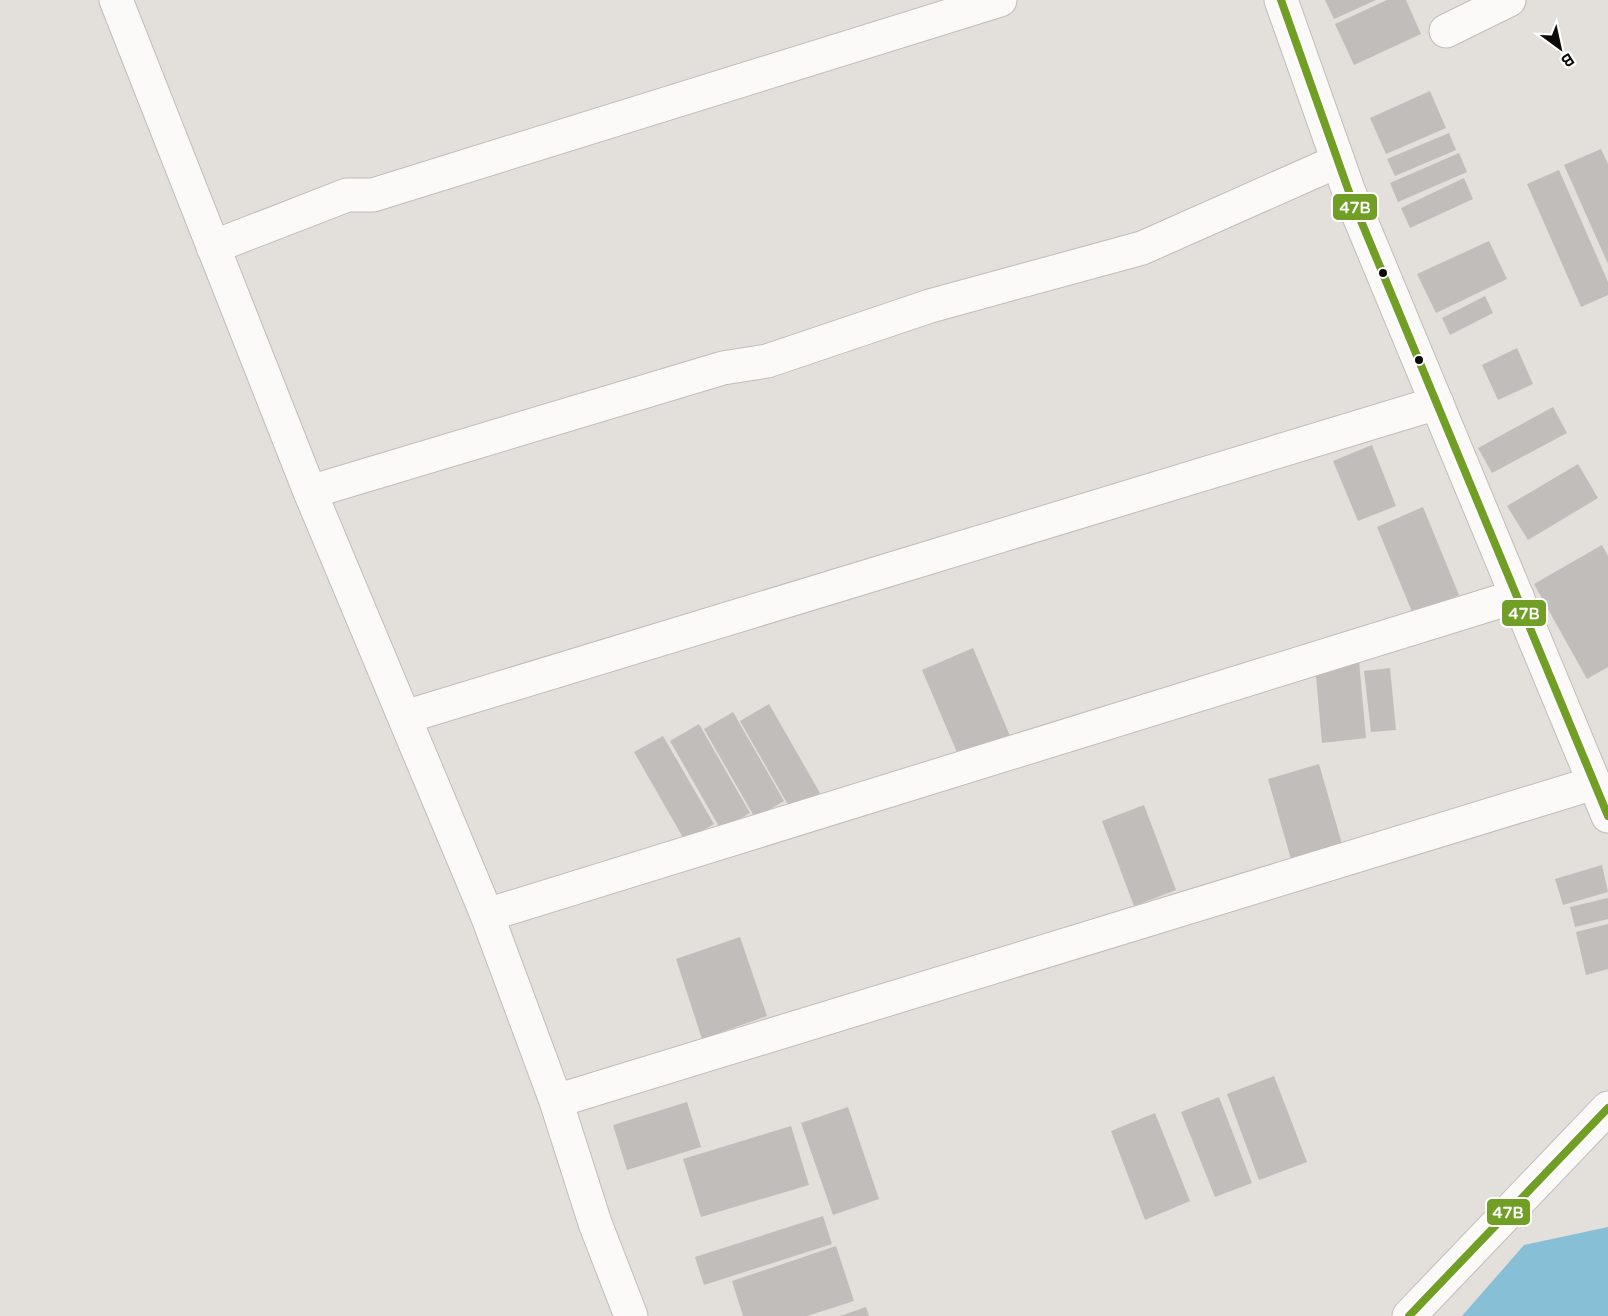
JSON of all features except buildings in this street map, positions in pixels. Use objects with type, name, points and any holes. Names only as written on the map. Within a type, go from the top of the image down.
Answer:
[{"type":"street","points":[[116,0],[310,492],[487,915],[556,1101],[596,1223],[631,1316]]},
{"type":"street","points":[[213,247],[347,195],[373,195],[1000,0]]},
{"type":"street","points":[[1281,0],[1338,161],[1608,816]]},
{"type":"street","points":[[1446,31],[1509,0]]},
{"type":"street","points":[[310,492],[723,368],[767,361],[930,306],[1142,248],[1338,161]]},
{"type":"street","points":[[405,717],[1437,403]]},
{"type":"street","points":[[487,915],[1517,596]]},
{"type":"street","points":[[556,1101],[1594,783]]},
{"type":"street","points":[[1409,1316],[1608,1108]]},
{"type":"water","points":[[1608,1227],[1608,1316],[1462,1316],[1524,1245]]},
{"type":"transit line","name":"47B","points":[[1281,0],[1349,192],[1608,816]]},
{"type":"transit line","name":"47B","points":[[1409,1316],[1608,1108]]}]
